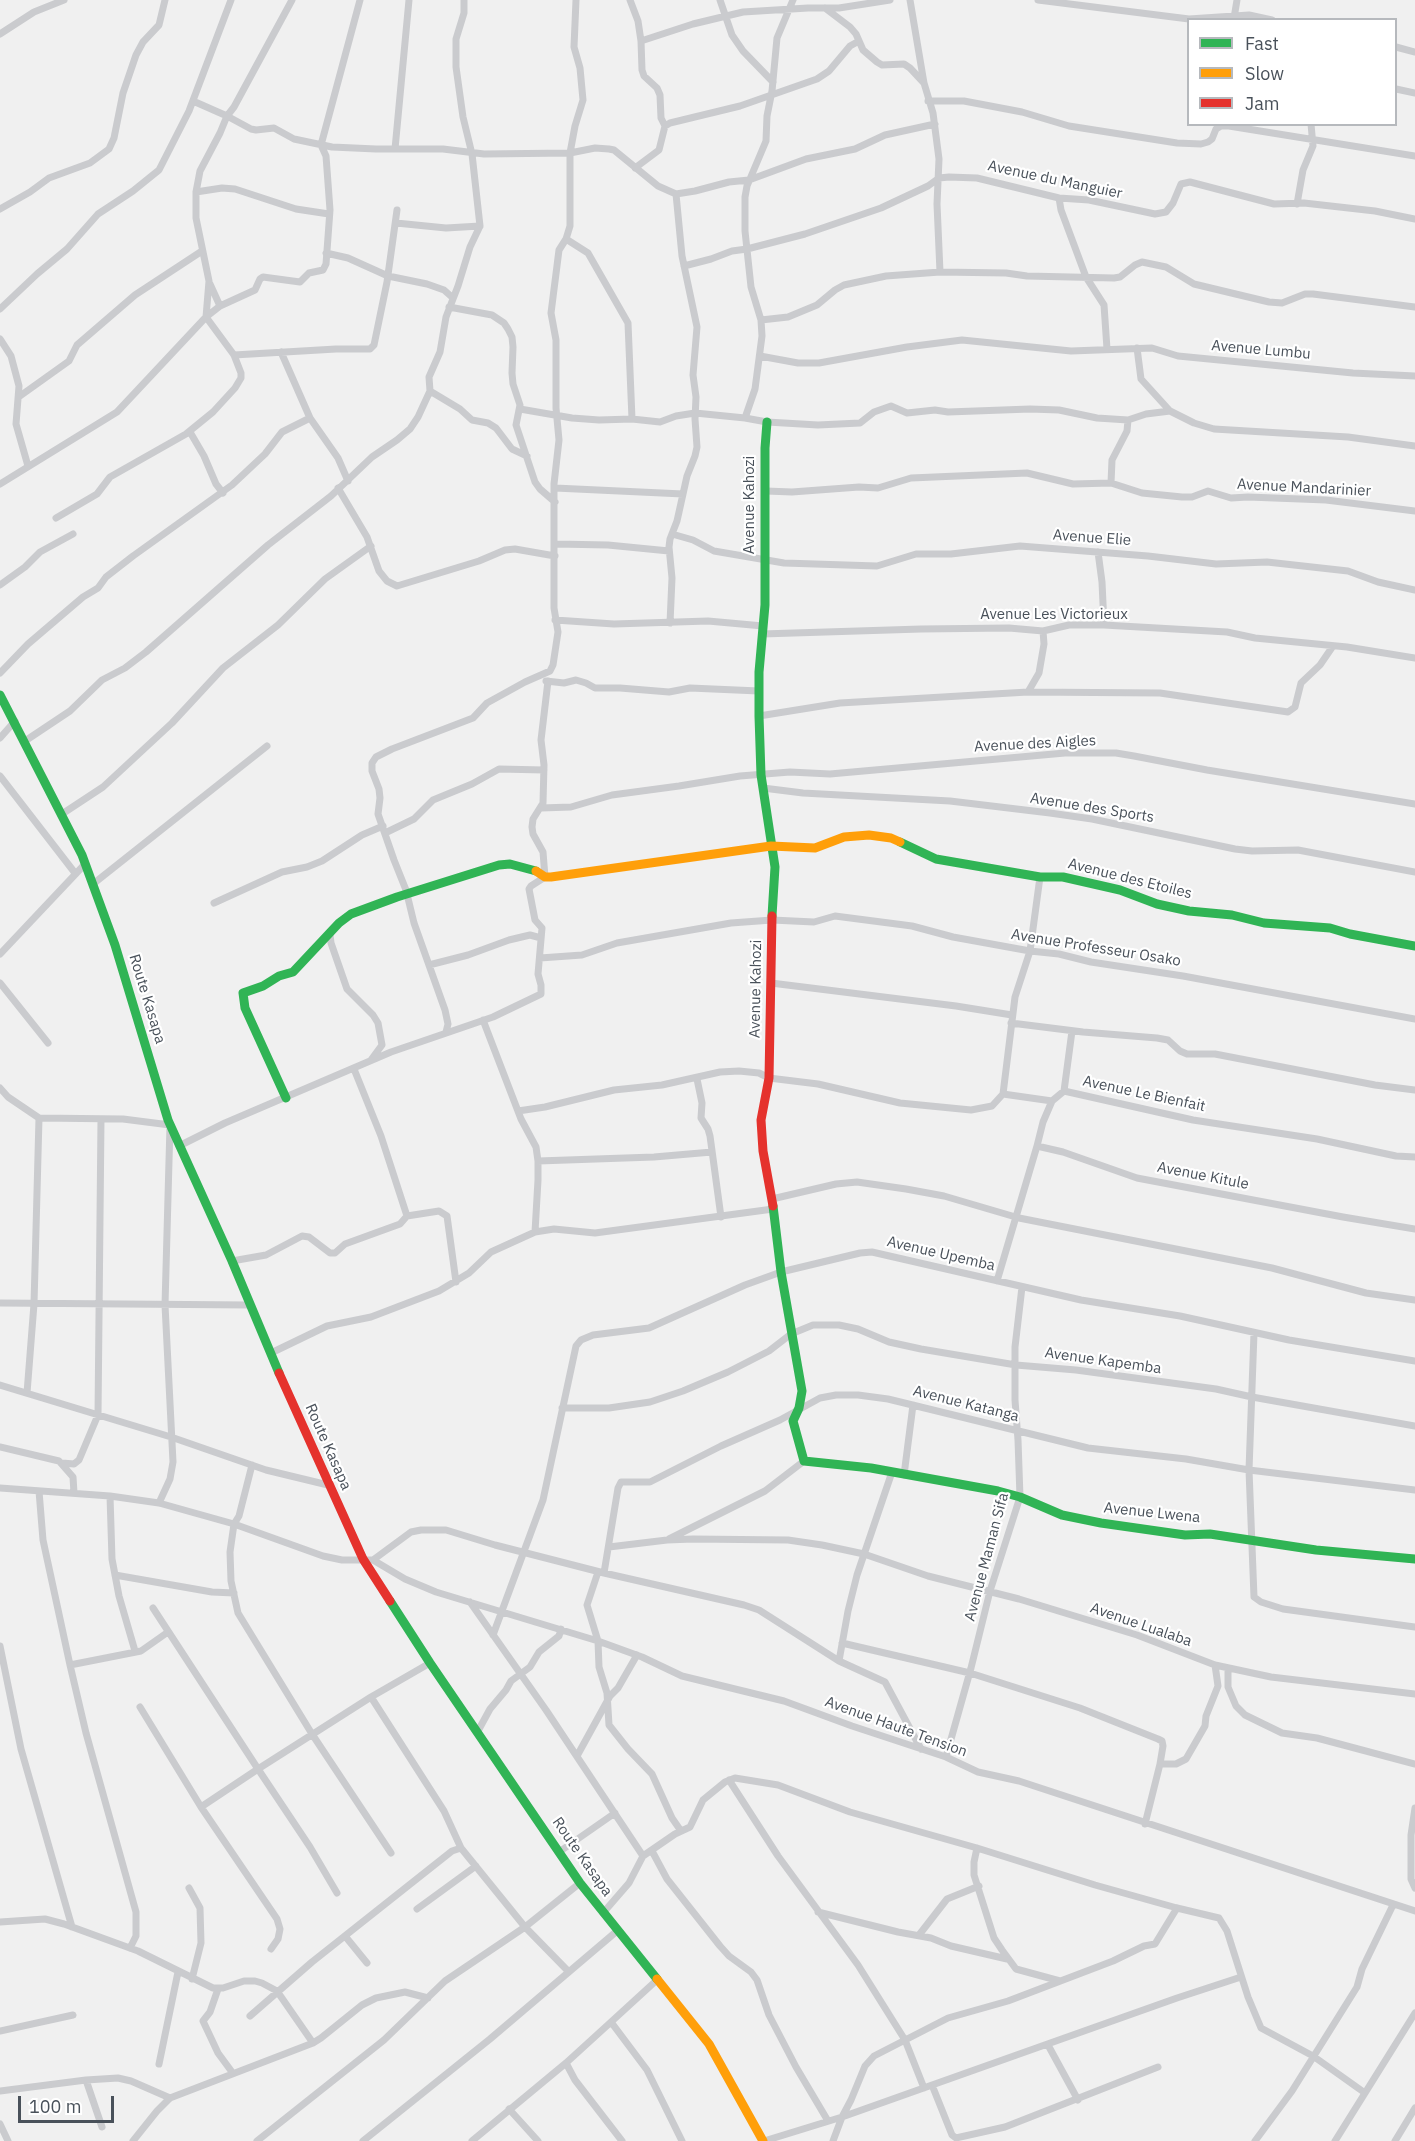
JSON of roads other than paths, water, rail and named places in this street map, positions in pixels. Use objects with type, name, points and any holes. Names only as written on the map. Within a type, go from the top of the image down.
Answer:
[{"type":"street","points":[[0,34],[51,2],[63,0]]},
{"type":"street","points":[[0,208],[30,192],[49,178],[90,163],[109,149],[114,138],[123,93],[136,55],[143,42],[159,25],[165,0]]},
{"type":"street","points":[[0,309],[37,273],[67,249],[98,214],[133,191],[159,170],[193,101],[231,0]]},
{"type":"street","points":[[220,306],[209,281],[196,218],[196,192],[200,171],[227,116],[292,0]]},
{"type":"street","points":[[0,484],[117,412],[206,317],[220,306],[250,294],[263,277],[300,282],[309,273],[323,270],[326,264],[329,191],[326,156],[321,145],[360,0]]},
{"type":"street","points":[[395,149],[409,0]]},
{"type":"street","points":[[25,741],[70,711],[102,680],[125,668],[146,652],[268,545],[410,429],[418,417],[430,392],[429,377],[440,352],[441,336],[449,307],[470,247],[480,226],[472,154],[463,117],[456,67],[456,39],[464,13],[464,0]]},
{"type":"street","points":[[446,1032],[448,1024],[445,1010],[378,814],[379,789],[372,771],[372,763],[376,757],[425,735],[473,718],[487,703],[550,671],[553,666],[558,632],[555,620],[555,488],[559,440],[556,340],[551,313],[559,250],[566,239],[571,206],[570,153],[583,100],[580,68],[574,47],[576,0]]},
{"type":"street","points":[[630,0],[638,21],[642,70],[644,76],[657,88],[660,95],[661,118],[665,126],[659,150],[635,168]]},
{"type":"street","points":[[720,0],[732,35],[742,51],[772,82]]},
{"type":"street","points":[[745,418],[754,390],[760,356],[761,320],[751,287],[744,231],[745,197],[749,180],[766,141],[777,38],[793,0]]},
{"type":"street","points":[[641,41],[693,24],[743,12],[839,8],[890,0]]},
{"type":"street","points":[[910,0],[924,83],[935,124],[939,178],[937,204],[940,272]]},
{"type":"street","points":[[1038,0],[1187,20]]},
{"type":"street","points":[[1236,0],[1234,18],[1249,15],[1263,18]]},
{"type":"street","points":[[825,8],[850,27],[860,41],[863,50],[877,62],[882,65],[904,64],[924,83]]},
{"type":"street","points":[[665,126],[684,118],[740,106],[817,80],[829,72],[850,46],[860,41]]},
{"type":"street","points":[[1397,48],[1415,52]]},
{"type":"street","points":[[1397,89],[1415,93]]},
{"type":"street","points":[[193,101],[251,129],[274,128],[294,139],[321,145],[443,149],[472,154],[570,153],[609,148],[658,186],[676,194],[729,182],[749,180],[806,159],[855,149],[885,135],[935,124]]},
{"type":"street","points":[[928,101],[964,101],[1022,112],[1069,126],[1177,143],[1208,142],[1220,126]]},
{"type":"street","points":[[1228,126],[1415,156]]},
{"type":"street","points":[[1297,204],[1303,171],[1313,146],[1311,126]]},
{"type":"street","points":[[684,266],[732,251],[805,234],[881,208],[928,186],[939,178]]},
{"type":"street","name":"Avenue du Manguier","points":[[939,178],[977,178],[1059,198],[1089,200],[1155,214],[1166,212],[1173,203],[1181,184],[1190,182],[1274,204],[1375,211],[1415,219]]},
{"type":"street","points":[[196,192],[235,189],[296,209],[329,214]]},
{"type":"street","points":[[670,623],[672,578],[669,551],[687,476],[695,456],[693,375],[697,327],[684,266],[676,194]]},
{"type":"street","points":[[1059,198],[1061,210],[1086,277],[1104,305],[1107,349]]},
{"type":"street","points":[[234,355],[370,349],[374,345],[388,276],[397,210]]},
{"type":"street","points":[[396,223],[446,228],[480,226]]},
{"type":"street","points":[[566,239],[588,253],[628,323],[633,419]]},
{"type":"street","points":[[20,396],[69,361],[77,345],[135,295],[202,250]]},
{"type":"street","points":[[326,253],[348,258],[388,276],[444,290],[453,298]]},
{"type":"street","points":[[761,320],[788,317],[817,305],[844,285],[886,276],[940,272],[1120,277],[1134,265],[1142,262],[1166,267],[1194,284],[1269,302],[1282,303],[1305,294],[1313,294],[1415,307]]},
{"type":"street","points":[[56,518],[97,494],[110,477],[190,432],[213,412],[239,382],[241,373],[234,355],[206,317],[209,281]]},
{"type":"street","points":[[449,307],[492,315],[504,323],[512,337],[512,373],[520,409],[516,425],[534,482],[555,502]]},
{"type":"street","points":[[0,339],[11,356],[20,396],[16,410],[16,424],[28,466]]},
{"type":"street","name":"Avenue Lumbu","points":[[760,356],[798,363],[819,363],[907,347],[962,340],[1071,351],[1152,348],[1178,356],[1353,373],[1415,376]]},
{"type":"street","points":[[1137,348],[1141,379],[1170,411],[1194,423],[1214,429],[1348,436],[1415,446]]},
{"type":"street","points":[[281,352],[310,418],[338,458],[348,481]]},
{"type":"street","points":[[430,392],[460,409],[472,420],[488,423],[496,428],[512,449],[527,456]]},
{"type":"street","points":[[520,409],[599,420],[633,419],[660,422],[676,416],[695,413],[767,422],[818,425],[860,423],[874,412],[891,406],[907,413],[935,410],[948,412],[1030,409],[1059,410],[1097,418],[1128,420],[1146,414],[1170,411]]},
{"type":"street","points":[[0,673],[28,644],[82,597],[98,588],[106,577],[223,493],[266,454],[282,432],[310,418]]},
{"type":"street","points":[[1110,483],[1112,460],[1127,431],[1128,420]]},
{"type":"street","name":"Avenue Kahozi","points":[[767,422],[765,605],[759,716],[761,775],[775,867],[769,1078],[761,1120],[763,1151],[772,1199],[781,1272],[802,1391],[799,1408],[793,1421],[804,1461]]},
{"type":"street","points":[[190,432],[216,484],[223,493]]},
{"type":"street","name":"Avenue Mandarinier","points":[[766,491],[878,488],[911,478],[1027,472],[1073,484],[1110,483],[1142,493],[1192,497],[1208,491],[1231,498],[1248,496],[1326,500],[1415,511]]},
{"type":"street","points":[[338,488],[371,546],[383,577],[387,582],[398,586],[479,561],[505,550],[515,549],[555,556]]},
{"type":"street","points":[[555,488],[683,494]]},
{"type":"street","points":[[0,585],[25,567],[40,552],[73,534]]},
{"type":"street","name":"Avenue Elie","points":[[672,534],[693,540],[714,551],[765,561],[877,566],[916,554],[951,554],[1007,547],[1098,552],[1216,564],[1267,561],[1348,571],[1378,582],[1415,590]]},
{"type":"street","points":[[556,544],[608,545],[669,551]]},
{"type":"street","points":[[62,814],[103,787],[172,723],[223,668],[278,625],[325,579],[371,546]]},
{"type":"street","points":[[1098,552],[1104,625]]},
{"type":"street","name":"Avenue Les Victorieux","points":[[555,620],[614,624],[708,621],[762,630],[1010,628],[1043,631],[1069,625],[1104,625],[1227,632],[1255,638],[1415,658]]},
{"type":"street","points":[[1028,692],[1039,673],[1044,644],[1043,631]]},
{"type":"street","points":[[759,716],[840,703],[1028,692],[1160,693],[1288,712],[1295,707],[1301,683],[1320,665],[1333,646]]},
{"type":"street","points":[[536,678],[564,683],[576,680],[595,688],[669,692],[690,688],[759,692]]},
{"type":"street","points":[[545,877],[543,852],[532,834],[532,827],[533,819],[541,808],[544,770],[541,740],[548,681]]},
{"type":"street","name":"Route Kasapa","points":[[0,694],[85,864],[115,945],[170,1125],[232,1261],[328,1485],[368,1559],[430,1664],[580,1883],[709,2044],[763,2141]]},
{"type":"street","points":[[0,738],[15,721]]},
{"type":"street","points":[[93,884],[267,746]]},
{"type":"street","name":"Avenue des Aigles","points":[[541,808],[571,807],[612,795],[679,786],[717,778],[790,772],[830,774],[1051,754],[1116,753],[1415,804]]},
{"type":"street","points":[[214,903],[282,872],[307,867],[322,861],[362,835],[409,823],[433,800],[481,780],[499,769],[544,770]]},
{"type":"street","points":[[0,776],[75,873]]},
{"type":"street","name":"Avenue des Sports","points":[[763,788],[803,793],[951,801],[1071,816],[1235,849],[1298,850],[1415,872]]},
{"type":"street","name":"Avenue des Etoiles","points":[[545,877],[771,846],[815,848],[844,837],[869,834],[891,838],[936,859],[1040,877],[1063,877],[1133,894],[1157,904],[1189,911],[1232,915],[1264,923],[1330,928],[1415,946]]},
{"type":"street","points":[[0,954],[85,864]]},
{"type":"street","points":[[286,1098],[245,1008],[243,993],[293,972],[339,923],[351,914],[499,865],[510,864],[533,869],[545,877]]},
{"type":"street","points":[[179,1146],[225,1123],[391,1052],[483,1020],[541,994],[538,974],[542,928],[535,920],[530,889],[545,877]]},
{"type":"street","points":[[518,1111],[545,1107],[614,1090],[697,1079],[720,1072],[739,1071],[759,1073],[769,1078],[818,1084],[900,1103],[960,1110],[992,1106],[1003,1094],[1012,1019],[1020,978],[1030,951],[1040,877]]},
{"type":"street","name":"Avenue Professeur Osako","points":[[540,958],[582,955],[617,943],[731,923],[772,920],[814,922],[835,916],[912,926],[953,937],[1415,1019]]},
{"type":"street","points":[[330,935],[347,989],[378,1023],[382,1045],[370,1062]]},
{"type":"street","points":[[429,965],[468,955],[509,940],[530,935],[541,938]]},
{"type":"street","points":[[0,983],[48,1043]]},
{"type":"street","points":[[771,983],[956,1006],[1072,1030],[1168,1040],[1187,1054],[1215,1054],[1375,1085],[1415,1090]]},
{"type":"street","points":[[483,1020],[518,1111],[536,1147],[538,1161],[535,1232]]},
{"type":"street","points":[[1064,1091],[1072,1030]]},
{"type":"street","points":[[354,1069],[381,1136],[407,1216]]},
{"type":"street","points":[[697,1079],[702,1103],[701,1118],[708,1129],[722,1217]]},
{"type":"street","points":[[0,1088],[8,1097],[39,1118],[101,1119],[170,1125],[165,1305],[171,1437],[174,1454],[173,1471],[159,1503]]},
{"type":"street","name":"Avenue Le Bienfait","points":[[1052,1101],[1064,1091],[1193,1120],[1317,1139],[1396,1156],[1415,1157]]},
{"type":"street","points":[[997,1281],[1043,1122],[1052,1101],[1003,1094]]},
{"type":"street","points":[[27,1393],[34,1304],[39,1118]]},
{"type":"street","points":[[0,1447],[74,1464],[79,1460],[98,1415],[101,1119]]},
{"type":"street","name":"Avenue Kitule","points":[[1037,1146],[1063,1152],[1137,1178],[1415,1229]]},
{"type":"street","points":[[538,1161],[633,1158],[712,1152]]},
{"type":"street","points":[[772,1199],[836,1184],[856,1182],[944,1196],[1015,1217],[1272,1268],[1366,1293],[1415,1300]]},
{"type":"street","points":[[271,1353],[327,1326],[371,1317],[439,1291],[456,1282],[491,1252],[535,1232],[554,1228],[595,1233],[773,1209]]},
{"type":"street","points":[[232,1261],[266,1255],[302,1236],[309,1238],[330,1253],[334,1253],[345,1244],[400,1224],[407,1216],[439,1211],[447,1216],[456,1282]]},
{"type":"street","name":"Avenue Upemba","points":[[493,1635],[543,1500],[576,1346],[581,1340],[593,1335],[649,1328],[745,1284],[781,1272],[872,1252],[1114,1306],[1180,1316],[1254,1333],[1415,1361]]},
{"type":"street","name":"Avenue Maman Sifa","points":[[946,1757],[990,1592],[1020,1497],[1015,1400],[1015,1340],[1022,1287]]},
{"type":"street","points":[[0,1303],[249,1305]]},
{"type":"street","name":"Avenue Kapemba","points":[[562,1408],[609,1408],[650,1402],[728,1372],[769,1351],[791,1334],[813,1325],[839,1324],[889,1342],[1016,1365],[1076,1370],[1216,1389],[1415,1426]]},
{"type":"street","points":[[1254,1333],[1249,1470],[1254,1597],[1283,1610],[1415,1627]]},
{"type":"street","points":[[0,1385],[171,1437],[301,1480],[328,1485]]},
{"type":"street","name":"Avenue Katanga","points":[[681,1831],[672,1818],[652,1774],[612,1730],[608,1720],[605,1682],[599,1667],[598,1641],[587,1605],[601,1573],[609,1546],[618,1488],[621,1482],[650,1482],[721,1446],[780,1420],[820,1398],[858,1395],[913,1405],[1088,1448],[1415,1490]]},
{"type":"street","points":[[904,1474],[913,1405]]},
{"type":"street","points":[[609,1546],[667,1540],[765,1491],[804,1461],[892,1472],[851,1599],[839,1661]]},
{"type":"street","points":[[62,1463],[75,1479],[74,1493]]},
{"type":"street","points":[[252,1465],[239,1516],[234,1524],[230,1552],[238,1613],[312,1734],[391,1853]]},
{"type":"street","name":"Avenue Lwena","points":[[892,1472],[998,1491],[1020,1497],[1062,1515],[1101,1523],[1185,1535],[1210,1534],[1316,1550],[1415,1559]]},
{"type":"street","points":[[0,1488],[110,1496],[159,1503],[234,1524],[323,1556],[342,1560],[368,1559],[411,1533],[421,1530],[446,1530],[601,1573],[744,1605],[759,1610],[839,1661],[887,1684],[921,1749]]},
{"type":"street","points":[[39,1491],[43,1540],[70,1665],[86,1733],[136,1912],[136,1936],[130,1948]]},
{"type":"street","points":[[110,1496],[110,1532],[115,1575],[135,1651]]},
{"type":"street","name":"Avenue Lualaba","points":[[667,1540],[788,1540],[822,1545],[864,1554],[928,1576],[1137,1635],[1215,1665],[1271,1677],[1415,1694]]},
{"type":"street","name":"Avenue Haute Tension","points":[[368,1559],[414,1584],[598,1641],[637,1655],[682,1676],[784,1701],[946,1757],[978,1772],[1019,1781],[1415,1911]]},
{"type":"street","points":[[115,1575],[212,1592],[234,1593]]},
{"type":"street","points":[[470,1602],[643,1856]]},
{"type":"street","points":[[153,1608],[310,1847],[337,1893]]},
{"type":"street","points":[[478,1731],[511,1681],[530,1667],[539,1652],[555,1641],[561,1629]]},
{"type":"street","points":[[70,1665],[141,1651],[168,1632]]},
{"type":"street","points":[[842,1643],[970,1673],[1080,1708],[1162,1741],[1160,1764],[1145,1824]]},
{"type":"street","points":[[0,1646],[21,1749],[72,1927]]},
{"type":"street","points":[[577,1756],[608,1700],[618,1688],[637,1655]]},
{"type":"street","points":[[201,1807],[371,1697],[430,1664]]},
{"type":"street","points":[[1160,1764],[1182,1762],[1203,1730],[1217,1690],[1215,1665]]},
{"type":"street","points":[[1228,1668],[1228,1687],[1236,1706],[1245,1715],[1282,1733],[1317,1738],[1415,1764]]},
{"type":"street","points":[[371,1697],[444,1811],[460,1848],[525,1927],[568,1971]]},
{"type":"street","points":[[140,1707],[201,1807],[277,1919],[280,1929],[278,1939],[271,1948]]},
{"type":"street","points":[[603,1913],[629,1883],[643,1856],[666,1839],[690,1827],[703,1800],[729,1780],[735,1778],[791,1788],[850,1812],[1095,1885],[1215,1916],[1224,1922],[1241,1977],[1261,2028],[1313,2056],[1365,2093]]},
{"type":"street","points":[[729,1780],[778,1856],[858,1965],[904,2040],[956,2138],[1005,2127],[1158,2067]]},
{"type":"street","points":[[1415,1808],[1411,1879],[1415,1888]]},
{"type":"street","points":[[559,1852],[615,1813]]},
{"type":"street","points":[[250,2016],[345,1936],[452,1851],[460,1848]]},
{"type":"street","points":[[977,1848],[974,1868],[994,1938],[1007,1959],[1019,1971],[1060,1981]]},
{"type":"street","points":[[652,1851],[667,1879],[720,1946],[729,1956],[751,1972],[757,1980],[770,2016],[796,2067],[828,2121]]},
{"type":"street","points":[[417,1909],[476,1866]]},
{"type":"street","points":[[257,2141],[384,2040],[445,1981],[525,1927],[580,1883]]},
{"type":"street","points":[[919,1935],[947,1899],[979,1886]]},
{"type":"street","points":[[189,1888],[200,1908],[201,1943],[192,1979]]},
{"type":"street","points":[[1255,2141],[1292,2091],[1357,1987],[1362,1969],[1393,1905]]},
{"type":"street","points":[[833,2141],[842,2117],[874,2056],[948,2018],[1008,2001],[1113,1961],[1144,1946],[1155,1944],[1177,1908]]},
{"type":"street","points":[[818,1912],[919,1935],[1007,1959]]},
{"type":"street","points":[[0,1922],[45,1919],[72,1927],[130,1948],[192,1979],[218,1989],[244,1981],[255,1981],[277,1991],[313,2043]]},
{"type":"street","points":[[363,2141],[490,2039],[617,1931]]},
{"type":"street","points":[[345,1936],[367,1963]]},
{"type":"street","points":[[159,2064],[177,1972]]},
{"type":"street","points":[[763,2141],[842,2117],[1241,1977]]},
{"type":"street","points":[[472,2141],[566,2063],[658,1979]]},
{"type":"street","points":[[218,1989],[210,2012],[203,2021],[218,2053],[232,2072]]},
{"type":"street","points":[[133,2141],[170,2098],[232,2072],[313,2043],[362,2005],[376,1998],[405,1992],[428,1998]]},
{"type":"street","points":[[1335,2141],[1415,2013]]},
{"type":"street","points":[[0,2031],[73,2015]]},
{"type":"street","points":[[611,2022],[647,2070],[682,2141]]},
{"type":"street","points":[[1048,2045],[1078,2100]]},
{"type":"street","points":[[566,2063],[575,2080],[622,2141]]},
{"type":"street","points":[[0,2091],[86,2080],[124,2079],[170,2098]]},
{"type":"street","points":[[86,2080],[102,2127]]},
{"type":"street","points":[[509,2109],[538,2141]]},
{"type":"street","points":[[1395,2141],[1414,2112]]},
{"type":"street","points":[[0,2124],[8,2141]]}]
